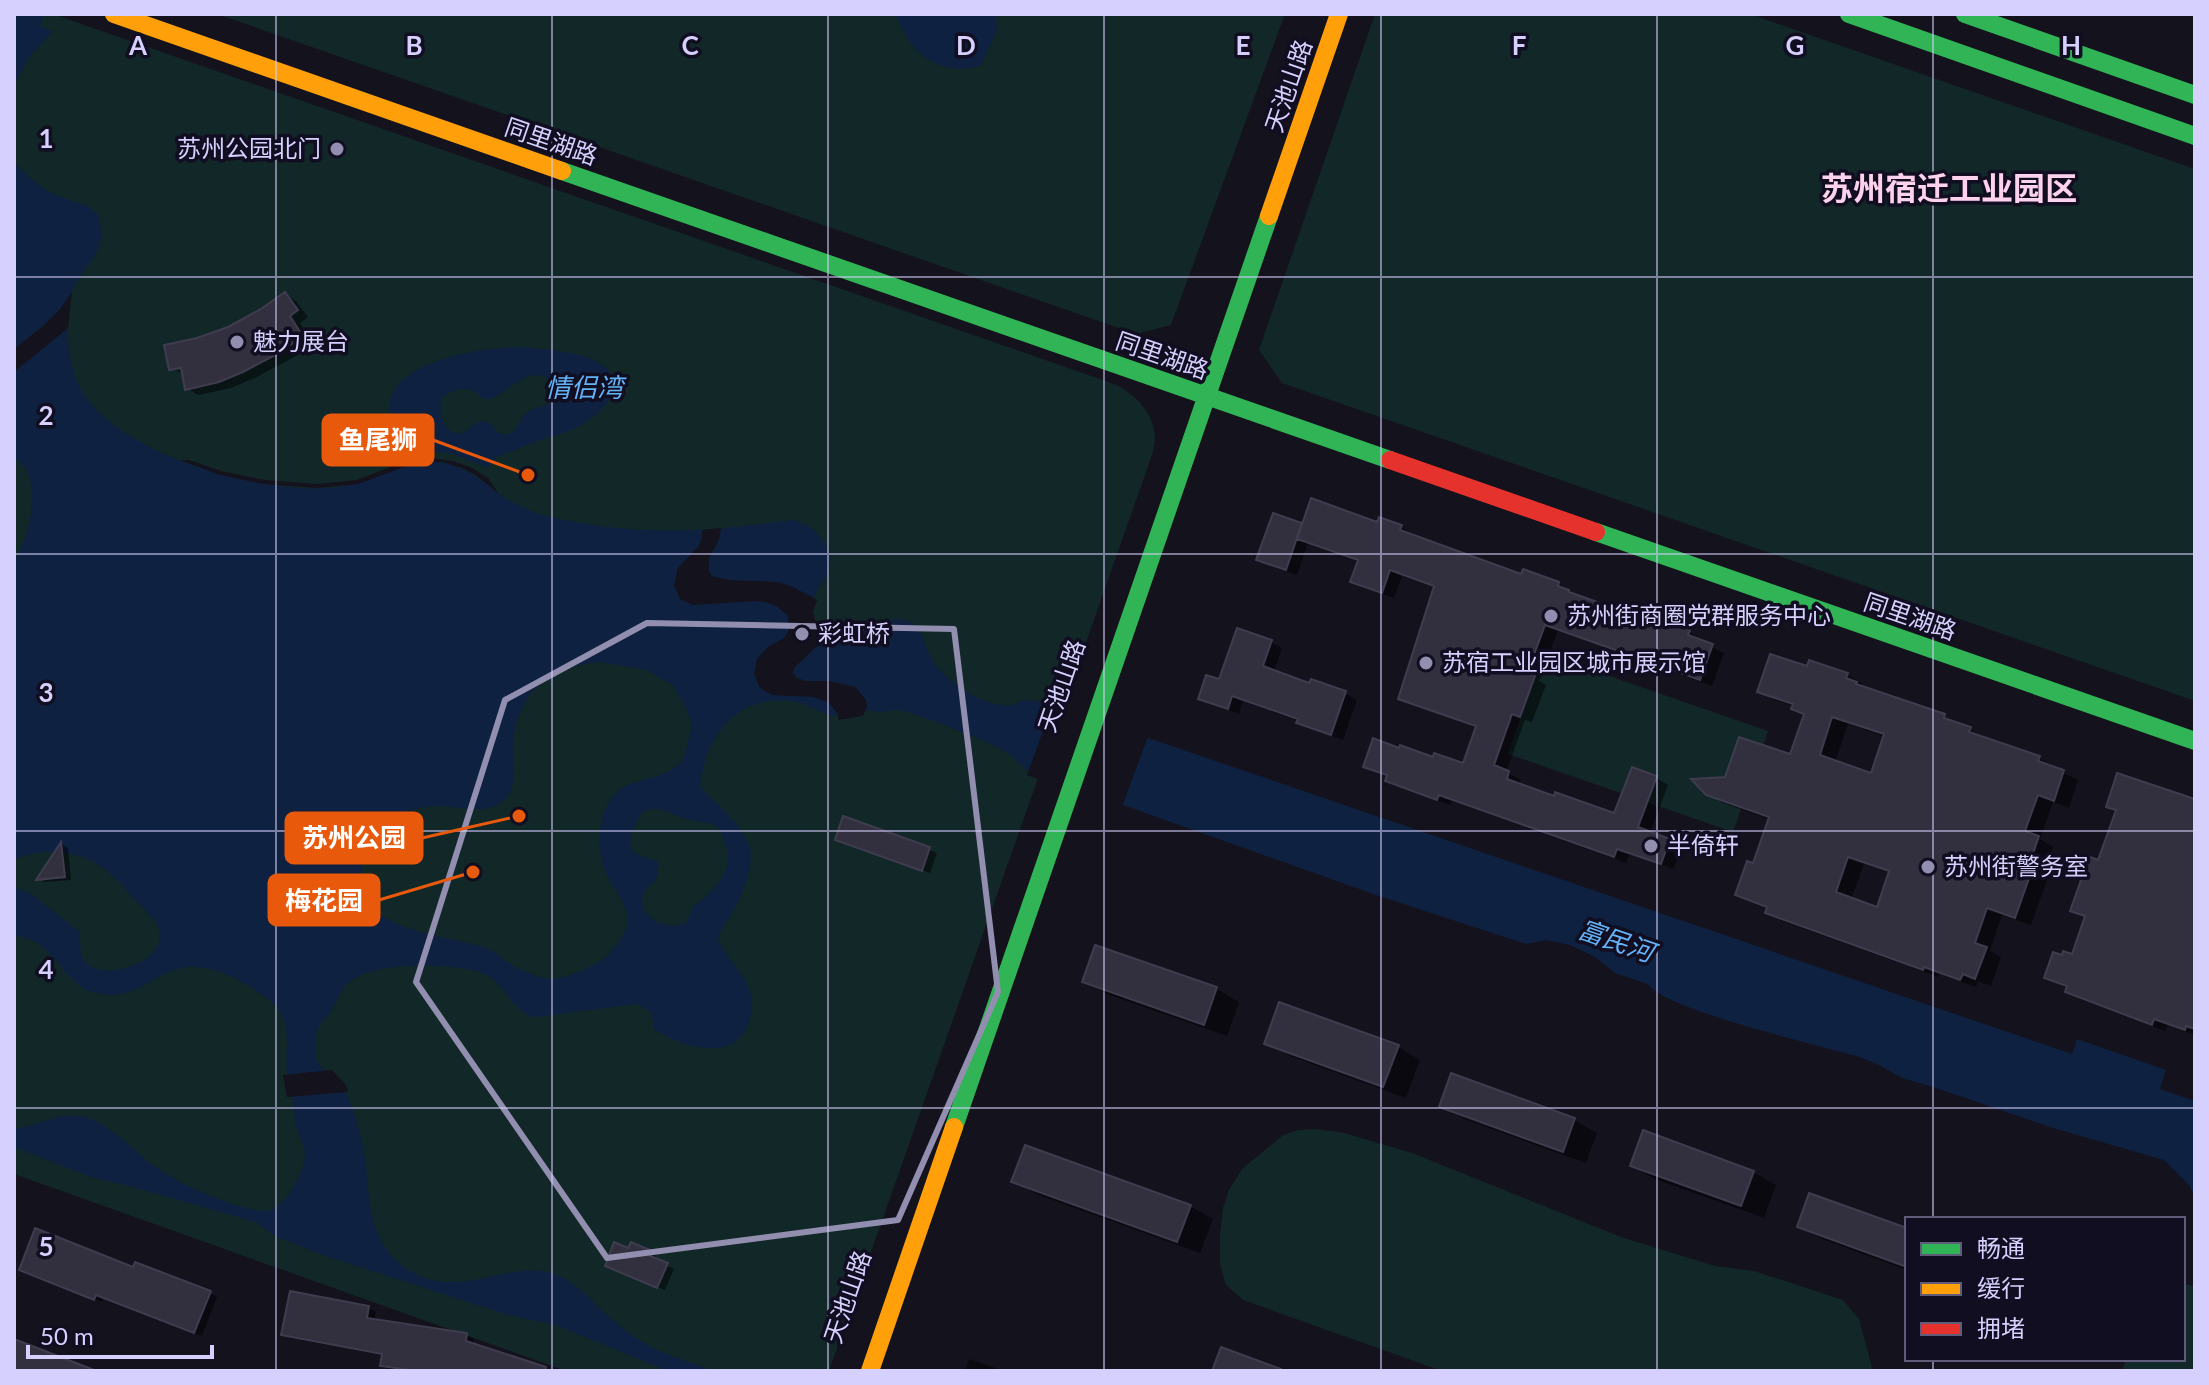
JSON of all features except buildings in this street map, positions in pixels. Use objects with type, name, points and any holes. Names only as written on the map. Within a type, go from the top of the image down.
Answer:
[{"type":"street","name":"同里湖路","points":[[114,14],[2195,741]]},
{"type":"street","name":"天池山路","points":[[1064,754],[1103,670],[1207,397],[1339,14]]},
{"type":"street","points":[[1849,14],[2195,136]]},
{"type":"street","points":[[1965,14],[2195,95]]},
{"type":"street","name":"天池山路","points":[[870,1371],[1052,845],[1103,670],[1129,566]]},
{"type":"highlighted area","points":[[647,623],[954,629],[998,992],[898,1220],[607,1258],[416,982],[505,700]]},
{"type":"green space","points":[[14,14],[53,14],[1117,385],[1131,394],[1148,414],[1155,438],[1151,458],[829,1371],[566,1371],[14,1174]]},
{"type":"green space","points":[[217,14],[1285,14],[1171,325],[1136,334]]},
{"type":"green space","points":[[1375,14],[1750,14],[2195,169],[2195,701],[1282,383],[1259,350]]},
{"type":"green space","points":[[1543,653],[1768,731],[1733,832],[1508,754]]},
{"type":"green space","points":[[1316,1129],[1344,1133],[1412,1153],[1621,1237],[1715,1266],[1754,1271],[1843,1300],[1859,1319],[1873,1371],[1442,1371],[1243,1300],[1226,1285],[1220,1265],[1223,1208],[1229,1190],[1242,1169],[1283,1135]]},
{"type":"green space","points":[[2185,1284],[2195,1287],[2195,1371],[2122,1371],[2125,1361],[2185,1361]]},
{"type":"water","points":[[895,14],[996,14],[997,31],[981,65],[964,69],[946,67],[921,54],[909,40]]},
{"type":"water","points":[[14,18],[53,31],[29,57],[14,85]]},
{"type":"water","name":"富民河","points":[[14,162],[44,188],[84,205],[98,215],[101,239],[98,248],[77,281],[69,301],[67,326],[72,366],[79,386],[97,411],[124,432],[158,451],[235,478],[309,488],[352,484],[417,463],[444,463],[468,472],[510,501],[539,514],[608,527],[686,530],[792,520],[800,522],[821,537],[830,561],[828,574],[813,600],[812,622],[838,633],[897,619],[914,624],[938,668],[961,688],[989,703],[1011,705],[1027,700],[1052,705],[2072,1054],[2077,1039],[2166,1070],[2160,1089],[2195,1101],[2195,1198],[2189,1185],[2164,1160],[2053,1128],[1902,1078],[1860,1057],[1682,1005],[1648,984],[1615,973],[1595,957],[1570,945],[1546,940],[1526,944],[1376,895],[1027,771],[1010,754],[918,716],[896,710],[836,716],[796,702],[776,701],[758,704],[729,721],[709,750],[700,787],[728,814],[749,845],[750,868],[745,884],[718,940],[743,976],[752,1000],[748,1024],[737,1040],[714,1048],[688,1045],[654,1029],[651,1012],[637,1004],[536,1017],[520,1010],[497,983],[482,973],[453,967],[416,966],[380,969],[352,980],[321,1023],[316,1040],[317,1061],[343,1089],[355,1116],[364,1152],[370,1205],[380,1239],[404,1267],[442,1282],[467,1281],[526,1270],[554,1274],[579,1288],[612,1319],[646,1344],[713,1371],[668,1371],[556,1325],[508,1315],[317,1253],[275,1236],[256,1222],[93,1178],[14,1147],[14,1129],[62,1116],[89,1118],[109,1129],[154,1166],[183,1183],[225,1201],[262,1211],[277,1207],[289,1195],[302,1170],[305,1151],[295,1125],[288,1082],[286,1028],[280,1011],[269,1000],[222,972],[195,967],[169,972],[137,989],[120,994],[101,994],[81,987],[37,943],[14,935],[14,887],[31,894],[80,932],[81,955],[93,968],[116,970],[140,962],[157,947],[160,937],[158,926],[148,913],[100,865],[78,855],[50,852],[14,860],[14,560],[28,530],[32,492],[27,471],[14,456]],"holes":[[[600,662],[647,670],[674,686],[692,725],[683,761],[666,773],[619,790],[604,813],[600,834],[603,866],[628,919],[615,948],[590,967],[566,977],[548,979],[518,968],[489,949],[424,933],[383,916],[369,903],[362,885],[363,861],[373,833],[386,821],[412,810],[438,806],[488,808],[504,800],[513,780],[516,726],[529,696],[539,685],[566,669]],[[660,809],[685,819],[713,824],[721,831],[728,852],[728,864],[722,878],[694,906],[686,923],[663,924],[653,920],[643,906],[643,897],[656,880],[659,864],[656,860],[636,854],[630,841],[641,814]]]},
{"type":"water","name":"情侣湾","points":[[516,347],[578,355],[605,367],[612,377],[612,390],[607,402],[585,423],[497,457],[488,468],[451,453],[417,451],[413,435],[395,422],[390,414],[390,402],[396,388],[424,366],[443,359]],"holes":[[[531,375],[544,376],[556,383],[555,398],[549,404],[529,411],[510,434],[496,432],[493,425],[484,421],[476,423],[464,433],[455,433],[448,429],[442,419],[441,402],[450,392],[470,390],[488,399]]]},
{"type":"pier","points":[[72,292],[68,328],[14,372],[14,349],[43,326]]},
{"type":"pier","points":[[414,459],[453,461],[472,468],[488,478],[498,493],[477,476],[442,462],[415,463],[358,484],[317,488],[263,484],[220,475],[180,460],[264,480],[317,484],[357,480]]},
{"type":"pier","points":[[721,528],[719,540],[709,558],[712,576],[728,580],[778,582],[793,587],[817,600],[813,611],[815,620],[826,626],[851,631],[838,633],[815,648],[795,667],[793,673],[806,681],[829,681],[855,687],[866,700],[863,716],[838,720],[838,714],[828,702],[813,697],[772,695],[760,688],[754,674],[757,659],[768,647],[784,638],[789,630],[788,616],[778,607],[754,601],[693,605],[680,599],[674,585],[678,568],[699,546],[702,530]]},
{"type":"pier","points":[[1054,701],[1149,734],[1121,809],[1027,775]]},
{"type":"pier","points":[[332,1070],[346,1085],[348,1092],[287,1097],[283,1075]]},
{"type":"waterway","points":[[14,34],[21,14]]},
{"type":"traffic: fast","points":[[1849,14],[2195,136]]},
{"type":"traffic: fast","points":[[1965,14],[2195,95]]},
{"type":"traffic: fast","points":[[562,171],[1390,460]]},
{"type":"traffic: fast","points":[[954,1127],[1269,216]]},
{"type":"traffic: fast","points":[[1596,532],[2195,741]]},
{"type":"traffic: slow","points":[[114,14],[562,171]]},
{"type":"traffic: slow","points":[[1269,216],[1339,14]]},
{"type":"traffic: slow","points":[[870,1371],[954,1127]]},
{"type":"traffic: jam","points":[[1390,460],[1596,532]]},
{"type":"place","name":"苏州公园北门","points":[[337,149]]},
{"type":"place","name":"魅力展台","points":[[237,342]]},
{"type":"place","name":"鱼尾狮","points":[[528,475]]},
{"type":"place","name":"苏州街商圈党群服务中心","points":[[1551,616]]},
{"type":"place","name":"彩虹桥","points":[[802,634]]},
{"type":"place","name":"苏宿工业园区城市展示馆","points":[[1426,663]]},
{"type":"place","name":"苏州公园","points":[[519,816]]},
{"type":"place","name":"半倚轩","points":[[1651,846]]},
{"type":"place","name":"苏州街警务室","points":[[1928,867]]},
{"type":"place","name":"梅花园","points":[[473,872]]},
{"type":"district","name":"苏州宿迁工业园区","points":[[1949,189]]}]
